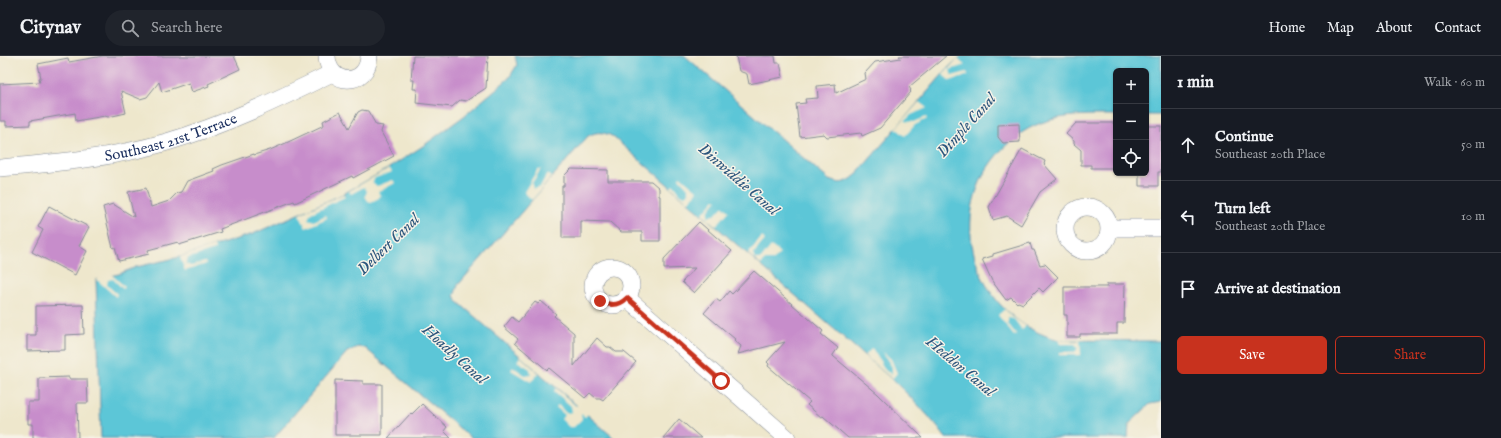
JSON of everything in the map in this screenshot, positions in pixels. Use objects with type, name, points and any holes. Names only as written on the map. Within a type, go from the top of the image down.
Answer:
[{"type":"street","points":[[327,56],[327,63],[332,73],[344,79],[356,78],[362,74],[367,68],[369,56]]},
{"type":"street","name":"Southeast 21st Terrace","points":[[0,168],[92,158],[166,142],[228,121],[332,73]]},
{"type":"street","points":[[1110,228],[1161,228]]},
{"type":"street","points":[[627,298],[787,438]]},
{"type":"water","points":[[515,56],[685,56],[829,180],[839,183],[848,181],[855,176],[948,68],[961,56],[1161,56],[1161,115],[1149,115],[1149,68],[1113,68],[1113,115],[1088,115],[1059,118],[1041,123],[1017,136],[997,155],[981,181],[972,209],[971,237],[977,265],[990,290],[1008,312],[1031,329],[1060,340],[1161,341],[1161,402],[1150,404],[1129,424],[1128,438],[946,438],[918,405],[887,375],[612,136],[594,133],[588,136],[458,285],[454,296],[458,302],[614,438],[471,438],[365,348],[358,347],[347,352],[274,438],[101,438],[96,279],[119,274],[136,267],[180,257],[253,234],[343,194],[389,168],[423,146],[464,116],[509,78],[517,65]]},
{"type":"pier","points":[[958,58],[965,65],[950,70],[952,76],[967,72],[968,75],[950,81],[943,75]]},
{"type":"pier","points":[[919,102],[927,108],[911,115],[905,121],[914,122],[926,117],[927,119],[915,125],[905,136],[896,128]]},
{"type":"pier","points":[[389,168],[392,172],[375,178],[372,183],[377,186],[393,180],[395,183],[378,192],[380,195],[379,198],[371,202],[368,201],[365,196],[367,191],[364,187],[351,194],[349,191]]},
{"type":"pier","points":[[538,169],[541,169],[532,183],[533,189],[540,187],[547,174],[552,177],[532,200],[524,192]]},
{"type":"pier","points":[[680,176],[698,191],[688,202],[671,187],[673,184],[681,194],[685,196],[688,193],[688,188],[679,178]]},
{"type":"pier","points":[[343,194],[345,197],[311,213],[308,219],[314,221],[326,215],[327,218],[306,228],[299,214]]},
{"type":"pier","points":[[715,199],[717,200],[709,210],[708,216],[715,215],[723,206],[729,211],[716,226],[702,214]]},
{"type":"pier","points":[[762,237],[765,240],[754,253],[754,259],[761,259],[771,246],[780,253],[774,260],[765,260],[761,265],[748,254]]},
{"type":"pier","points":[[214,246],[215,250],[188,258],[185,264],[191,266],[205,262],[206,264],[185,271],[180,257]]},
{"type":"pier","points":[[111,274],[125,287],[123,289],[113,279],[108,280],[107,285],[117,294],[116,297],[96,279]]},
{"type":"pier","points":[[1005,309],[1010,315],[1026,326],[1022,330],[1014,319],[1008,318],[1008,324],[1016,334],[1014,336],[998,315]]},
{"type":"pier","points":[[1060,340],[1080,341],[1081,355],[1060,355],[1060,352],[1075,352],[1078,348],[1075,344],[1060,344]]},
{"type":"pier","points":[[872,348],[886,371],[892,374],[892,367],[883,352],[891,359],[897,373],[892,379],[865,356]]},
{"type":"pier","points":[[521,357],[539,373],[531,382],[511,370],[513,367],[525,375],[531,375],[530,369],[517,361]]},
{"type":"pier","points":[[556,388],[576,406],[578,404],[588,414],[585,417],[581,414],[582,419],[574,427],[569,427],[561,419],[565,415],[556,407],[558,405],[566,413],[572,412],[571,406],[554,391]]},
{"type":"building","points":[[103,56],[234,56],[240,69],[208,84],[209,86],[192,92],[189,83],[162,92],[159,82],[147,97],[140,99],[121,91],[126,113],[108,117],[105,116],[76,121],[75,113],[30,121],[30,125],[6,126],[6,121],[0,121],[0,84],[40,82],[39,78],[41,78],[38,64],[68,58],[69,62]]},
{"type":"building","points":[[413,56],[488,56],[486,88],[466,101],[460,100],[452,107],[416,103],[417,89],[413,89],[414,80],[411,80]]},
{"type":"building","points":[[736,56],[775,56],[776,63],[780,63],[783,77],[749,84],[747,74],[739,71]]},
{"type":"building","points":[[899,56],[946,56],[909,87],[911,92],[880,128],[862,136],[861,133],[827,137],[824,134],[800,137],[796,104],[806,103],[805,99],[818,98],[817,86],[835,84],[836,93],[866,79],[865,73],[875,62],[901,58]]},
{"type":"building","points":[[362,110],[368,111],[376,125],[383,126],[381,132],[394,156],[353,178],[352,176],[295,203],[294,201],[220,229],[221,232],[179,245],[178,242],[148,250],[149,254],[119,261],[115,247],[113,248],[103,207],[113,204],[134,217],[128,192],[146,188],[151,207],[169,201],[177,193],[181,192],[187,181],[214,171],[213,169],[222,165],[270,150],[286,143],[324,125],[323,121],[340,112],[349,128],[358,112]]},
{"type":"building","points":[[1076,123],[1113,123],[1113,168],[1091,168],[1091,165],[1081,165],[1081,150],[1066,134]]},
{"type":"building","points":[[1019,124],[1020,142],[1003,143],[998,137],[998,125]]},
{"type":"building","points":[[1149,126],[1161,126],[1161,172],[1158,172],[1158,186],[1139,186],[1139,176],[1149,176]]},
{"type":"building","points":[[1022,149],[1045,161],[1044,164],[1057,179],[1040,192],[1021,225],[1007,216],[993,220],[989,207]]},
{"type":"building","points":[[571,169],[608,170],[608,181],[651,181],[659,188],[660,241],[642,241],[642,232],[621,232],[610,222],[581,221],[581,238],[562,238],[562,186],[564,186],[564,176]]},
{"type":"building","points":[[49,206],[89,227],[79,246],[87,251],[75,275],[32,252],[43,230],[38,227]]},
{"type":"building","points":[[699,222],[732,251],[694,293],[682,282],[695,268],[664,269],[664,259]]},
{"type":"building","points":[[1030,243],[1040,265],[1045,264],[1058,277],[1043,292],[1039,288],[1023,304],[1017,303],[1011,297],[1006,300],[992,281],[982,259],[993,256],[993,254]]},
{"type":"building","points":[[754,271],[823,331],[821,334],[838,348],[833,356],[878,394],[923,438],[848,438],[823,416],[821,417],[807,405],[810,402],[768,366],[769,364],[767,362],[785,342],[738,354],[741,346],[734,340],[735,339],[704,313],[716,299],[720,302],[729,291],[732,294]]},
{"type":"building","points":[[1107,284],[1125,284],[1124,323],[1117,323],[1117,334],[1080,334],[1080,337],[1067,337],[1067,315],[1064,315],[1064,287],[1107,287]]},
{"type":"building","points":[[541,301],[556,314],[554,316],[574,333],[574,366],[597,338],[607,347],[610,347],[616,352],[624,352],[636,362],[603,400],[596,398],[590,393],[585,398],[549,368],[547,370],[515,343],[518,339],[504,327],[512,317],[518,322],[535,302],[538,304]]},
{"type":"building","points":[[83,305],[84,334],[65,335],[65,350],[27,351],[27,335],[36,335],[36,306]]},
{"type":"building","points":[[69,377],[69,379],[87,379],[88,403],[77,403],[78,438],[33,438],[33,424],[28,424],[28,402],[39,402],[39,378]]},
{"type":"building","points":[[335,380],[363,381],[363,384],[382,384],[382,435],[335,435]]},
{"type":"building","points":[[422,404],[447,427],[444,431],[451,438],[388,438],[411,413],[412,414]]},
{"type":"building","points":[[679,419],[701,438],[663,438]]},
{"type":"route","points":[[600,301],[612,305],[619,304],[627,298],[721,381]]},
{"type":"water label","name":"Dimple Canal","points":[[967,126]]},
{"type":"water label","name":"Dinwiddie Canal","points":[[738,180]]},
{"type":"water label","name":"Delbert Canal","points":[[389,245]]},
{"type":"water label","name":"Hoadly Canal","points":[[454,355]]},
{"type":"water label","name":"Heddon Canal","points":[[960,367]]}]
